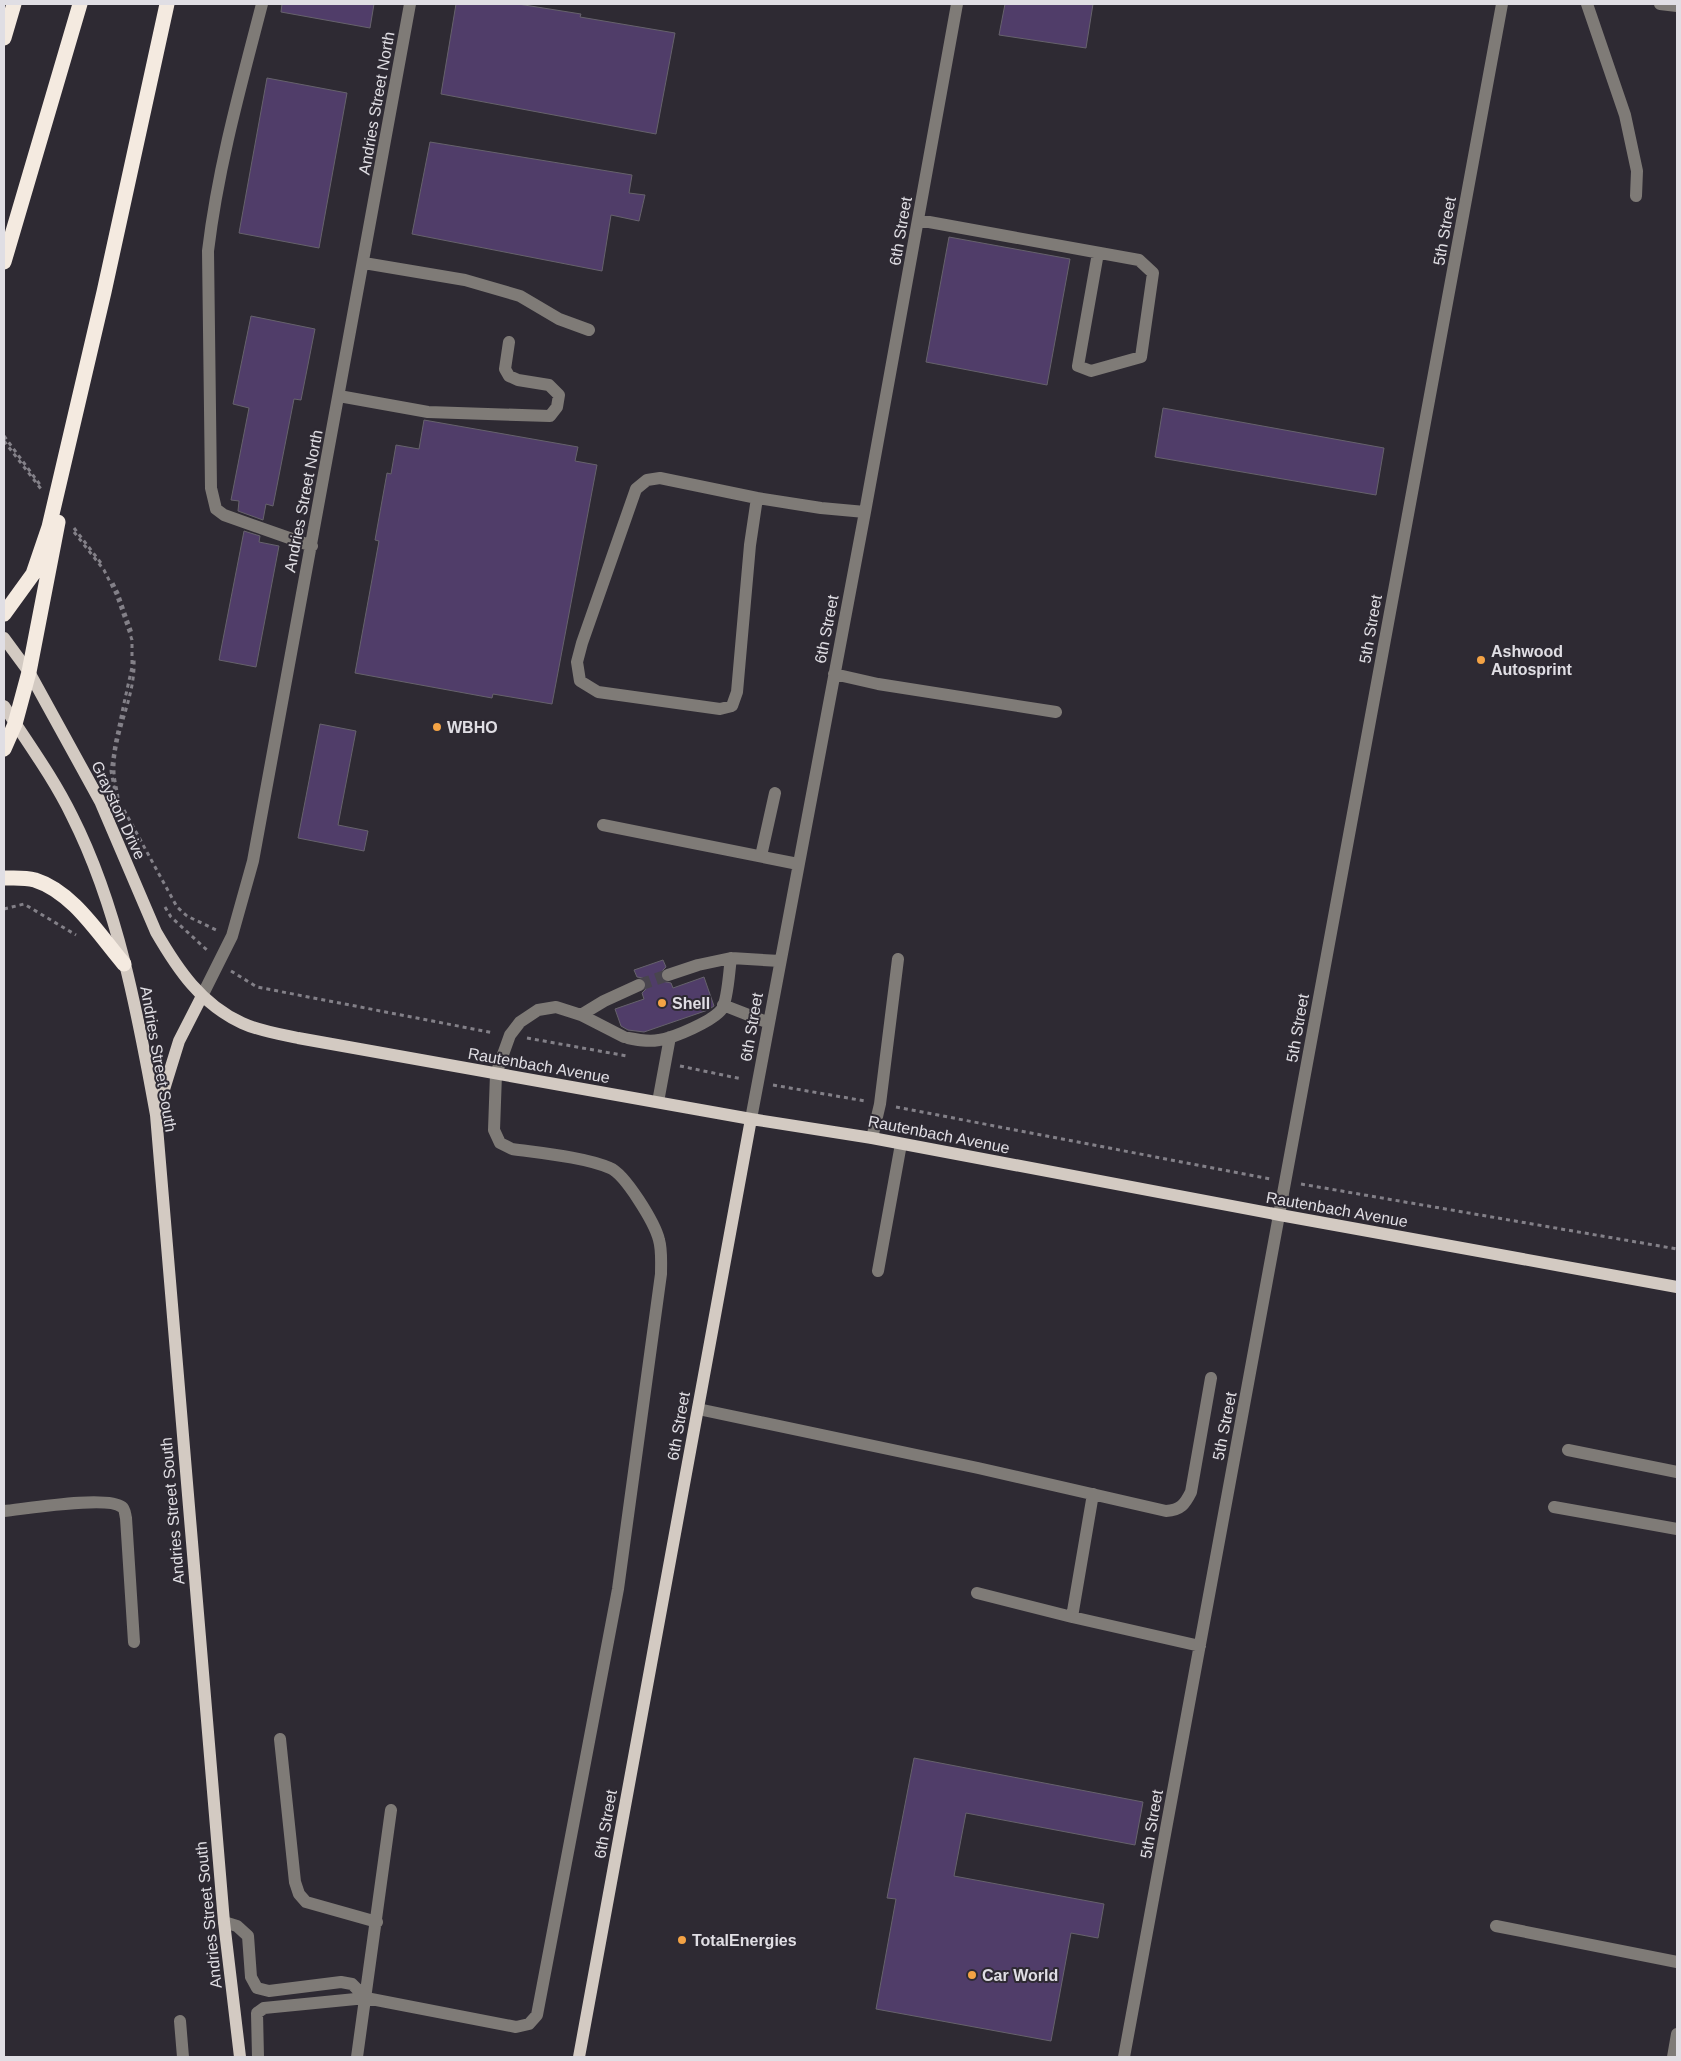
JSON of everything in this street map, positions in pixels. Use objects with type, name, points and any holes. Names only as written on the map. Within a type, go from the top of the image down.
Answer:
[{"type":"highway","points":[[4,38],[14,4]]},
{"type":"highway","points":[[4,262],[80,4]]},
{"type":"highway","points":[[4,614],[33,574],[49,526],[104,292],[168,4]]},
{"type":"highway","points":[[4,749],[16,724],[29,672],[104,292]]},
{"type":"highway","points":[[4,878],[22,877],[36,880],[66,898],[124,964]]},
{"type":"main road","name":"Grayston Drive","points":[[4,638],[29,672],[100,801],[156,932],[179,972],[202,996]]},
{"type":"main road","points":[[4,706],[54,782],[72,816],[105,896],[124,964]]},
{"type":"main road","name":"Andries Street South","points":[[124,964],[139,1026],[156,1115],[224,1922],[240,2057]]},
{"type":"main road","name":"Rautenbach Avenue","points":[[202,996],[225,1014],[243,1024],[264,1031],[298,1038],[751,1119],[872,1138],[1280,1216],[1677,1287]]},
{"type":"main road","points":[[156,1115],[179,1041],[202,996]]},
{"type":"main road","name":"6th Street","points":[[579,2057],[751,1119]]},
{"type":"lane","points":[[262,4],[236,102],[212,216],[208,251],[211,488],[216,509],[224,515],[312,546]]},
{"type":"lane","name":"Andries Street North","points":[[202,996],[232,936],[254,861],[410,4]]},
{"type":"lane","name":"6th Street","points":[[751,1119],[865,512],[957,4]]},
{"type":"lane","name":"5th Street","points":[[1124,2057],[1502,4]]},
{"type":"lane","points":[[1587,4],[1626,116],[1637,171],[1636,196]]},
{"type":"lane","points":[[1660,4],[1677,6]]},
{"type":"lane","points":[[918,220],[1098,252],[1139,260],[1153,273],[1140,356],[1091,371],[1078,366],[1098,252]]},
{"type":"lane","points":[[364,263],[465,280],[520,296],[560,319],[590,330]]},
{"type":"lane","points":[[340,396],[428,412],[550,416],[557,407],[559,395],[549,385],[518,380],[509,376],[505,369],[509,342]]},
{"type":"lane","points":[[757,498],[750,545],[737,692],[732,706],[720,709],[598,692],[580,681],[577,662],[582,643],[636,489],[647,480],[660,478],[757,498],[821,508],[865,512]]},
{"type":"lane","points":[[834,674],[878,684],[1056,712]]},
{"type":"lane","points":[[761,856],[775,793]]},
{"type":"lane","points":[[603,825],[798,864]]},
{"type":"lane","points":[[258,2057],[257,2013],[264,2008],[366,1998],[516,2027],[529,2024],[537,2015],[618,1589],[661,1274],[659,1241],[653,1222],[620,1175],[612,1168],[597,1163],[512,1149],[500,1143],[494,1130],[496,1074],[510,1035],[520,1022],[538,1010],[556,1007],[581,1015],[626,1037],[657,1040],[670,1037],[715,1015],[723,1005],[731,958]]},
{"type":"lane","points":[[668,975],[698,965],[731,958],[780,961]]},
{"type":"lane","points":[[872,1138],[880,1104],[898,959]]},
{"type":"lane","points":[[581,1015],[604,1001],[640,985]]},
{"type":"lane","points":[[723,1005],[769,1023]]},
{"type":"lane","points":[[658,1102],[670,1037]]},
{"type":"lane","points":[[878,1271],[902,1144]]},
{"type":"lane","points":[[698,1409],[803,1430],[1166,1511],[1176,1510],[1186,1504],[1191,1492],[1211,1378]]},
{"type":"lane","points":[[1568,1450],[1677,1472]]},
{"type":"lane","points":[[1072,1617],[1093,1494]]},
{"type":"lane","points":[[4,1511],[97,1501],[114,1503],[121,1506],[126,1518],[134,1642]]},
{"type":"lane","points":[[1554,1507],[1677,1529]]},
{"type":"lane","points":[[977,1593],[1200,1646]]},
{"type":"lane","points":[[280,1739],[295,1882],[299,1894],[306,1902],[377,1922]]},
{"type":"lane","points":[[357,2057],[391,1810]]},
{"type":"lane","points":[[224,1922],[237,1926],[248,1936],[251,1977],[257,1988],[269,1991],[341,1982],[352,1984],[366,1998]]},
{"type":"lane","points":[[1496,1926],[1677,1962]]},
{"type":"lane","points":[[180,2021],[183,2057]]},
{"type":"lane","points":[[1673,2057],[1677,2034]]},
{"type":"path","points":[[118,800],[114,771],[117,745],[130,696],[135,667],[134,640],[125,611]]},
{"type":"path","points":[[123,808],[177,907],[203,925],[232,936]]},
{"type":"path","points":[[4,910],[24,904],[82,939]]},
{"type":"building","points":[[282,4],[374,4],[370,28],[281,12]]},
{"type":"building","points":[[456,4],[518,4],[581,14],[580,17],[675,33],[656,134],[441,94]]},
{"type":"building","points":[[1005,4],[1093,4],[1086,48],[999,35]]},
{"type":"building","points":[[267,78],[347,93],[319,248],[239,233]]},
{"type":"building","points":[[430,142],[632,175],[629,193],[645,195],[639,221],[611,215],[602,271],[412,234]]},
{"type":"building","points":[[949,237],[1070,259],[1047,385],[926,362]]},
{"type":"building","points":[[251,316],[315,329],[301,400],[294,399],[273,506],[266,504],[263,520],[238,511],[239,501],[231,500],[249,408],[233,404]]},
{"type":"building","points":[[1163,408],[1384,448],[1376,495],[1155,457]]},
{"type":"building","points":[[424,420],[578,447],[575,461],[597,465],[552,704],[493,694],[492,698],[355,673],[379,541],[375,540],[387,473],[391,474],[396,445],[419,449]]},
{"type":"building","points":[[244,531],[260,536],[259,542],[279,546],[256,667],[219,660]]},
{"type":"building","points":[[320,724],[356,731],[338,825],[368,831],[364,851],[298,838]]},
{"type":"building","points":[[663,960],[666,967],[660,973],[662,981],[671,983],[673,988],[704,977],[714,1006],[708,1010],[644,1032],[628,1030],[621,1026],[615,1009],[644,999],[642,993],[646,989],[647,982],[643,978],[637,977],[634,970]]},
{"type":"building","points":[[914,1758],[1143,1802],[1135,1845],[966,1813],[954,1876],[1104,1904],[1098,1938],[1071,1933],[1051,2041],[876,2009],[896,1899],[887,1898]]},
{"type":"tunnel","points":[[639,985],[668,975]]},
{"type":"place","name":"Ashwood Autosprint","points":[[1481,660]]},
{"type":"place","name":"WBHO","points":[[437,727]]},
{"type":"place","name":"Shell","points":[[662,1003]]},
{"type":"place","name":"TotalEnergies","points":[[682,1940]]},
{"type":"place","name":"Car World","points":[[972,1975]]}]
